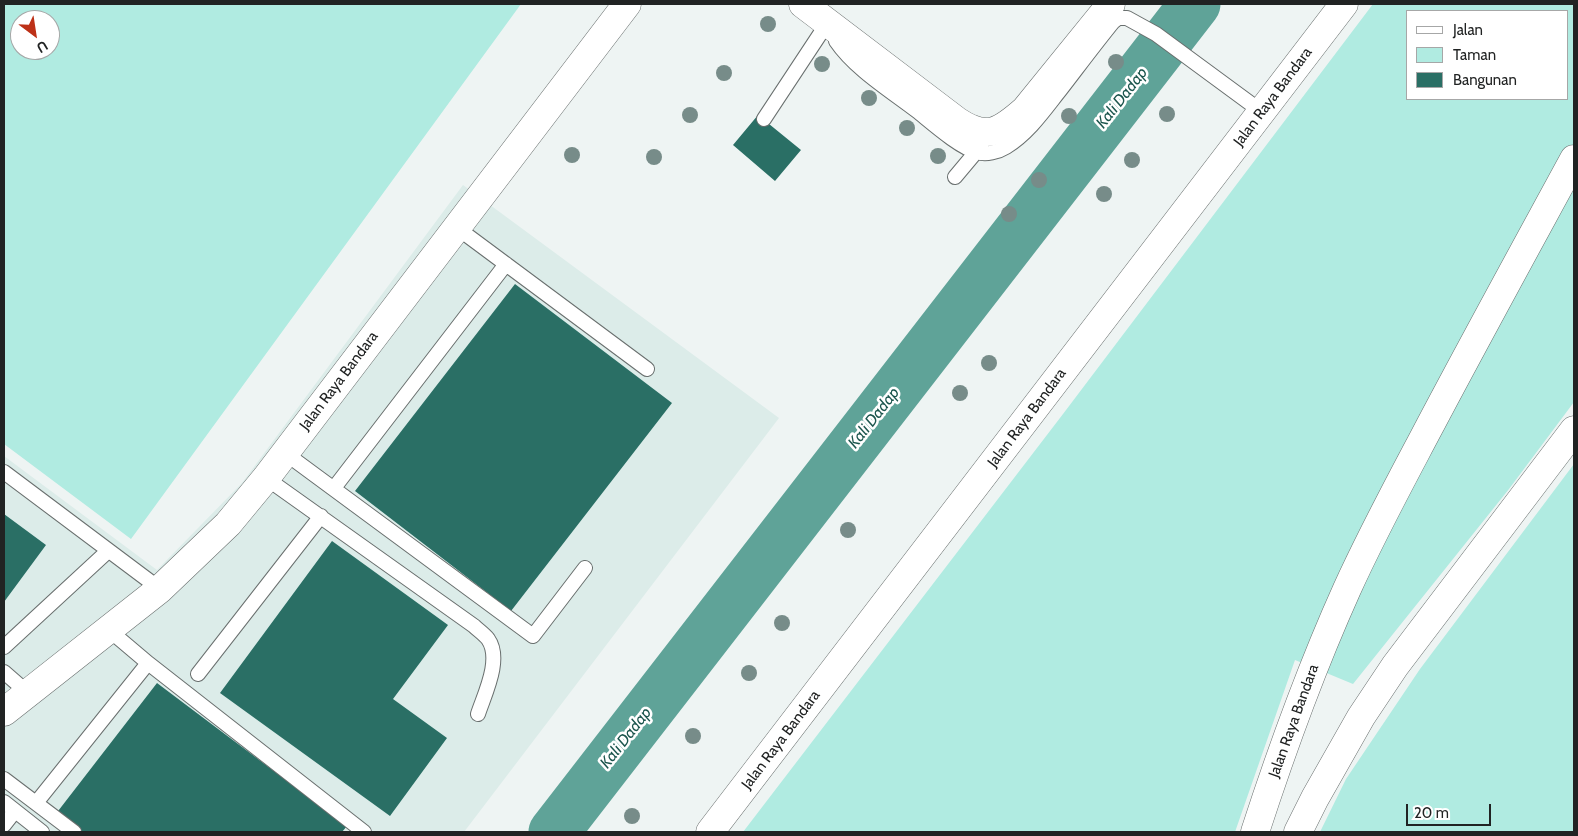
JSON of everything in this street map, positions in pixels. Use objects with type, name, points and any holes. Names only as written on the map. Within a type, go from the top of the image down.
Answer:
[{"type":"street","name":"Jalan Raya Bandara","points":[[4,712],[160,589],[228,524],[266,478],[627,4]]},
{"type":"street","points":[[803,4],[969,129],[980,133],[996,131],[1010,124],[1025,110],[1111,4]]},
{"type":"street","name":"Jalan Raya Bandara","points":[[710,832],[1344,4]]},
{"type":"street","name":"Jalan Raya Bandara","points":[[1255,832],[1287,735],[1313,667],[1347,588],[1381,519],[1574,159]]},
{"type":"street","points":[[1298,832],[1360,717],[1394,666],[1574,430]]},
{"type":"lane","points":[[828,22],[831,33],[839,45],[862,68],[941,130],[976,152],[995,152],[1006,147],[1020,136],[1035,122],[1115,20],[1127,18],[1156,34],[1262,112]]},
{"type":"lane","points":[[764,119],[828,22]]},
{"type":"lane","points":[[955,177],[996,131]]},
{"type":"lane","points":[[456,227],[647,369]]},
{"type":"lane","points":[[334,488],[506,264]]},
{"type":"lane","points":[[285,453],[533,636],[585,568]]},
{"type":"lane","points":[[4,472],[160,589]]},
{"type":"lane","points":[[266,478],[474,626],[489,640],[494,658],[492,674],[478,714]]},
{"type":"lane","points":[[198,674],[321,516]]},
{"type":"lane","points":[[4,647],[108,551]]},
{"type":"lane","points":[[109,630],[148,663],[364,832]]},
{"type":"lane","points":[[36,804],[148,663]]},
{"type":"lane","points":[[4,672],[28,693]]},
{"type":"lane","points":[[4,779],[74,832]]},
{"type":"lane","points":[[4,802],[42,832]]},
{"type":"lane","points":[[4,825],[15,811]]},
{"type":"shaded area","points":[[463,185],[779,418],[464,832],[4,832],[4,456],[157,570],[242,483]]},
{"type":"green space","points":[[4,4],[521,4],[131,539],[4,444]]},
{"type":"green space","points":[[1373,4],[1574,4],[1574,402],[1509,489],[1353,684],[1295,660],[1235,832],[743,832],[1063,414]]},
{"type":"green space","points":[[1574,464],[1574,832],[1320,832],[1346,779],[1420,669]]},
{"type":"building","points":[[758,115],[801,150],[775,181],[733,145]]},
{"type":"building","points":[[515,284],[672,403],[511,611],[355,491]]},
{"type":"building","points":[[4,514],[46,545],[4,602]]},
{"type":"building","points":[[332,541],[448,625],[393,699],[447,738],[390,816],[220,693]]},
{"type":"building","points":[[157,683],[347,826],[342,832],[77,832],[55,815]]},
{"type":"waterway","name":"Kali Dadap","points":[[554,832],[1195,4]]}]
